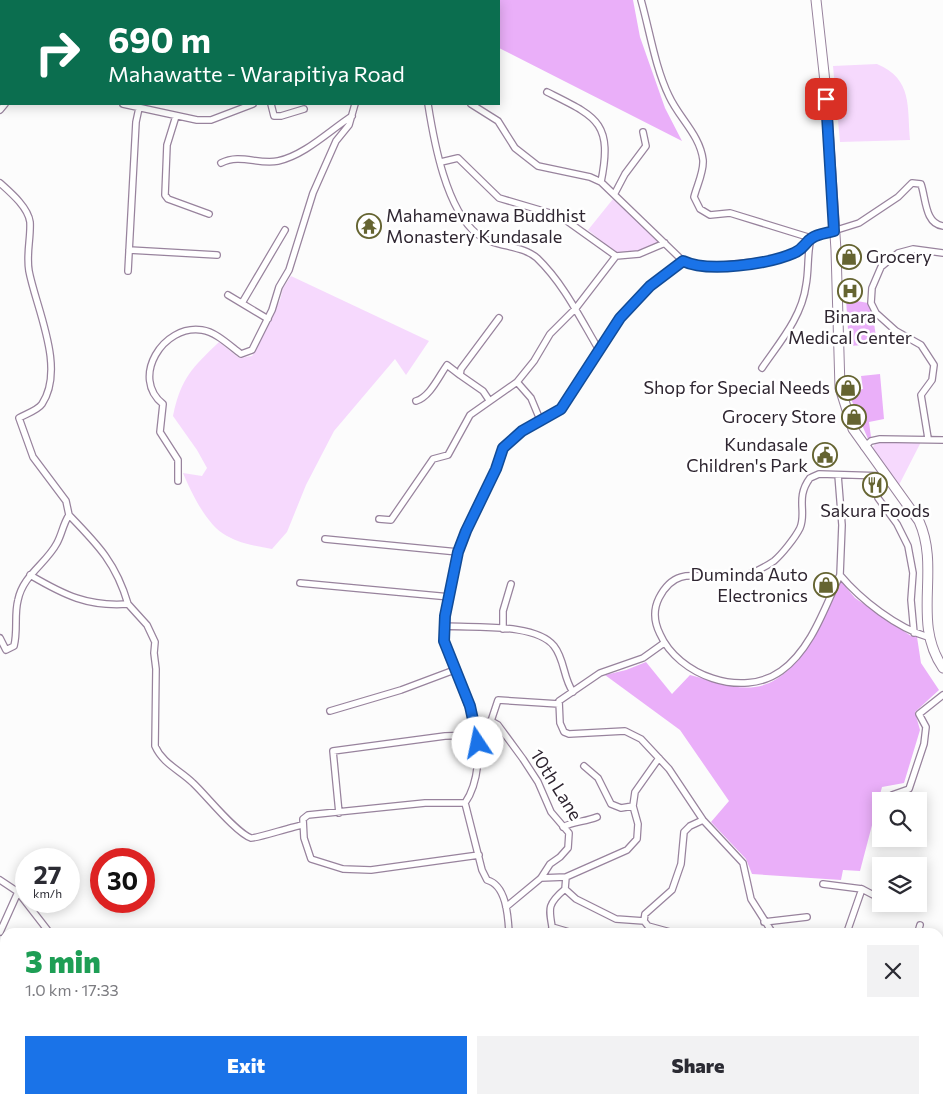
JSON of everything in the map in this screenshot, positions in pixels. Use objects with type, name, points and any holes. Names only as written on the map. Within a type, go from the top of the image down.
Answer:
[{"type":"highway","points":[[816,0],[825,82],[834,231],[840,388],[848,417],[864,447],[919,521],[927,544],[929,567],[926,603],[928,637],[943,668]]},
{"type":"street","points":[[641,0],[668,96],[678,114],[697,139],[701,151],[702,170],[694,197],[700,209],[710,214],[730,213],[811,238],[859,224],[898,197],[912,183],[917,182],[921,184],[925,195],[930,220],[934,224],[943,226]]},
{"type":"street","points":[[547,92],[582,109],[593,117],[601,128],[605,140],[601,182]]},
{"type":"street","points":[[127,105],[176,116],[211,120],[250,105]]},
{"type":"street","points":[[270,105],[274,116],[281,116],[304,109]]},
{"type":"street","points":[[178,481],[178,460],[160,432],[163,404],[156,398],[149,384],[156,350],[167,338],[180,332],[203,330],[222,340],[241,354],[252,350],[268,319],[279,287],[289,270],[313,193],[336,141],[349,125],[354,105]]},
{"type":"street","points":[[428,105],[449,194],[477,234],[499,246],[528,252],[543,265],[576,308],[600,350]]},
{"type":"street","points":[[473,105],[498,121],[515,148],[538,166],[590,177],[601,182],[683,261],[704,268],[765,261],[804,249],[811,238]]},
{"type":"street","points":[[128,271],[136,122],[139,108]]},
{"type":"street","points":[[176,116],[167,145],[164,196],[168,200],[209,214]]},
{"type":"street","points":[[221,164],[230,158],[269,162],[280,160],[297,153],[352,116]]},
{"type":"street","points":[[615,194],[625,174],[646,146],[643,132]]},
{"type":"street","points":[[441,162],[458,158],[499,198],[560,216],[616,256],[639,254],[665,243]]},
{"type":"street","points":[[0,183],[14,196],[30,220],[29,271],[42,316],[51,368],[46,394],[41,406],[19,418],[34,457],[66,501],[69,515],[103,550],[122,582],[128,604],[147,625],[155,642],[154,728],[155,746],[160,757],[192,782],[240,830],[252,838],[259,838],[281,829],[303,825]]},
{"type":"street","points":[[242,303],[285,230]]},
{"type":"street","points":[[762,368],[797,316],[806,285],[811,238]]},
{"type":"street","points":[[928,438],[921,395],[932,380],[934,365],[921,345],[896,331],[876,313],[871,303],[872,288],[881,267],[898,253],[913,249],[943,253]]},
{"type":"street","points":[[129,250],[217,255]]},
{"type":"street","points":[[379,519],[391,520],[433,459],[448,455],[470,415],[516,382],[534,361],[550,334],[576,308],[616,256]]},
{"type":"street","points":[[465,803],[471,795],[474,783],[478,735],[460,684],[457,669],[449,658],[444,641],[445,616],[458,552],[466,531],[496,469],[503,448],[522,431],[561,409],[620,318],[650,286],[683,261]]},
{"type":"street","points":[[228,295],[268,319]]},
{"type":"street","points":[[460,375],[461,369],[499,318]]},
{"type":"street","points":[[416,400],[421,399],[428,392],[447,365],[483,392],[489,400]]},
{"type":"street","points":[[516,382],[531,398],[540,422]]},
{"type":"street","points":[[864,447],[871,441],[880,438],[928,438],[943,440]]},
{"type":"street","points":[[838,475],[842,526],[840,576],[807,642],[791,662],[780,672],[754,683],[729,682],[692,671],[673,656],[664,643],[656,625],[655,613],[658,600],[669,583],[676,578],[690,575],[732,578],[758,570],[776,559],[800,528],[801,495],[810,478],[819,474],[885,476]]},
{"type":"street","points":[[885,476],[878,485],[878,498],[897,524],[908,546],[913,573],[911,600],[914,633]]},
{"type":"street","points":[[0,638],[6,650],[14,646],[18,600],[30,575],[57,543],[63,524],[69,515]]},
{"type":"street","points":[[325,539],[458,552]]},
{"type":"street","points":[[30,575],[76,599],[92,604],[128,604]]},
{"type":"street","points":[[840,576],[856,594],[914,633],[928,637]]},
{"type":"street","points":[[300,582],[450,597]]},
{"type":"street","points":[[503,629],[503,611],[511,584]]},
{"type":"street","points":[[446,626],[529,631],[543,636],[554,646],[562,659],[566,681],[573,692]]},
{"type":"street","points":[[664,643],[643,658],[600,673],[559,701],[560,723],[564,732],[625,731],[641,739],[659,758],[703,820],[743,863],[752,899],[769,928]]},
{"type":"street","points":[[330,711],[401,690],[457,669]]},
{"type":"street","points":[[900,792],[909,789],[924,744],[926,727],[919,714],[943,695]]},
{"type":"street","points":[[475,725],[491,721],[498,700],[559,704]]},
{"type":"street","name":"10th Lane","points":[[491,721],[498,725],[523,759],[538,782],[551,812],[569,833],[568,848],[550,864],[541,878],[506,907]]},
{"type":"street","points":[[339,813],[333,752],[445,736],[478,735]]},
{"type":"street","points":[[541,878],[566,877],[627,850],[637,839],[638,824],[633,806],[635,792],[659,758]]},
{"type":"street","points":[[584,766],[598,778],[611,804],[621,808],[633,806]]},
{"type":"street","points":[[465,803],[425,803],[308,815],[303,819],[303,825],[310,858],[343,869],[371,870],[479,855]]},
{"type":"street","points":[[465,803],[487,880],[494,882],[500,888],[506,907],[509,928]]},
{"type":"street","points":[[563,827],[573,821],[585,822],[597,816]]},
{"type":"street","points":[[655,928],[648,926],[644,920],[645,914],[672,890],[681,864],[684,832],[690,826],[703,820]]},
{"type":"street","points":[[553,928],[549,906],[553,898],[565,889],[566,877]]},
{"type":"street","points":[[0,880],[15,890]]},
{"type":"street","points":[[823,884],[862,889],[872,894]]},
{"type":"street","points":[[565,889],[576,900],[616,919],[644,920]]},
{"type":"street","points":[[848,928],[862,889]]},
{"type":"street","points":[[2,928],[15,899]]},
{"type":"street","points":[[34,913],[46,928]]},
{"type":"street","points":[[764,922],[807,917]]},
{"type":"street","points":[[506,928],[509,922]]},
{"type":"shaded area","points":[[500,0],[633,0],[640,37],[665,108],[682,141],[500,49]]},
{"type":"shaded area","points":[[877,64],[889,70],[897,78],[906,95],[910,140],[840,142],[833,66]]},
{"type":"shaded area","points":[[613,199],[660,242],[638,251],[616,253],[588,230]]},
{"type":"shaded area","points":[[291,276],[429,341],[406,375],[395,359],[334,431],[306,485],[287,532],[272,549],[232,539],[220,531],[206,517],[183,473],[202,476],[207,468],[173,416],[180,392],[189,374],[219,342],[239,358],[252,356],[280,300],[283,288]]},
{"type":"shaded area","points":[[846,299],[868,303],[872,309],[877,344],[849,346]]},
{"type":"shaded area","points":[[880,374],[884,419],[869,422],[871,437],[868,439],[848,392],[863,389],[861,376]]},
{"type":"shaded area","points":[[922,440],[899,485],[872,448],[876,443]]},
{"type":"shaded area","points":[[841,581],[855,598],[911,636],[917,637],[921,663],[939,690],[915,712],[920,730],[904,783],[882,787],[881,792],[872,792],[872,825],[860,871],[843,870],[841,880],[752,874],[746,859],[711,822],[729,801],[680,730],[605,675],[626,670],[646,662],[672,694],[690,675],[722,684],[747,688],[755,687],[771,682],[785,673],[797,660],[818,629]]},
{"type":"place","name":"Mahamevnawa Buddhist Monastery Kundasale","points":[[369,226]]},
{"type":"place","name":"Grocery","points":[[849,257]]},
{"type":"place","name":"Binara Medical Center","points":[[850,291]]},
{"type":"place","name":"Shop for Special Needs","points":[[848,388]]},
{"type":"place","name":"Grocery Store","points":[[854,417]]},
{"type":"place","name":"Kundasale Children's Park","points":[[825,455]]},
{"type":"place","name":"Sakura Foods","points":[[875,485]]},
{"type":"place","name":"Duminda Auto Electronics","points":[[826,585]]},
{"type":"route","points":[[478,743],[470,706],[460,684],[457,669],[449,658],[444,641],[445,616],[458,552],[496,469],[503,448],[522,431],[561,409],[620,318],[650,286],[683,261],[692,266],[704,268],[765,261],[804,249],[811,238],[834,231],[826,99]]}]
